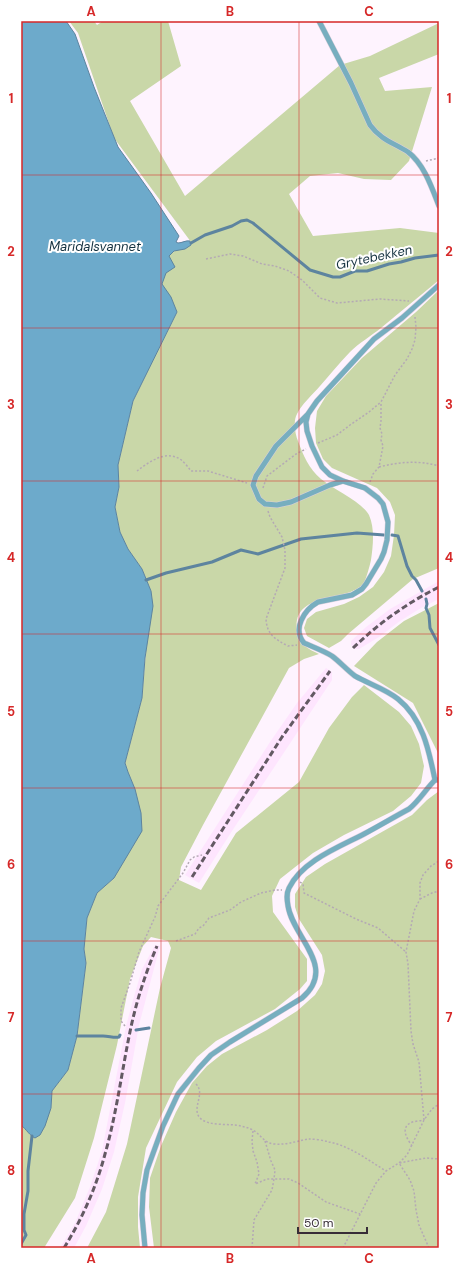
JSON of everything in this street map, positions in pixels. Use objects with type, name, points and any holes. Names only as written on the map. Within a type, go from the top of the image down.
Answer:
[{"type":"lane","points":[[319,21],[351,83],[370,125],[374,131],[385,140],[408,152],[418,163],[426,176],[439,206]]},
{"type":"lane","points":[[343,481],[290,502],[277,505],[265,504],[259,499],[253,485],[256,476],[276,446],[308,414],[317,401],[374,339],[415,307],[439,285]]},
{"type":"lane","points":[[145,1248],[142,1215],[143,1193],[147,1170],[170,1108],[178,1094],[198,1068],[211,1055],[302,998],[314,985],[316,972],[315,962],[310,949],[292,922],[287,902],[288,891],[296,878],[325,854],[409,809],[437,780],[424,736],[412,714],[398,698],[354,675],[331,656],[304,643],[301,640],[300,628],[303,616],[306,612],[318,602],[345,597],[358,592],[366,584],[381,559],[388,532],[386,513],[383,504],[378,498],[365,488],[330,475],[322,467],[307,431],[306,422],[308,414]]},
{"type":"path","points":[[418,163],[439,158]]},
{"type":"path","points":[[137,471],[153,460],[166,455],[180,459],[191,471],[208,471],[263,488],[267,476],[296,454],[337,435],[370,412],[381,402],[395,375],[407,359],[415,340],[415,303],[412,301],[402,302],[387,299],[337,303],[320,298],[302,280],[289,270],[262,264],[243,256],[230,254],[206,259]]},
{"type":"path","points":[[365,488],[379,467],[383,446],[380,428],[381,402]]},
{"type":"path","points":[[379,467],[397,462],[416,462],[439,466]]},
{"type":"path","points":[[265,504],[270,517],[282,536],[285,550],[285,568],[266,619],[266,627],[269,633],[276,640],[288,646],[304,643]]},
{"type":"path","points":[[125,1026],[121,1021],[121,1008],[139,952],[155,917],[158,906],[183,873],[190,860],[194,857],[202,855]]},
{"type":"path","points":[[424,1120],[419,1062],[413,1044],[411,1031],[408,964],[406,952],[414,912],[420,899],[420,883],[423,875],[431,866],[439,861]]},
{"type":"path","points":[[296,878],[303,884],[304,893],[356,919],[378,928],[406,952]]},
{"type":"path","points":[[176,941],[195,934],[209,918],[230,910],[242,902],[261,893],[275,890],[288,891]]},
{"type":"path","points":[[420,899],[439,891]]},
{"type":"path","points":[[190,1079],[198,1085],[200,1094],[197,1106],[201,1119],[211,1123],[240,1126],[253,1131],[266,1141],[274,1144],[288,1144],[309,1139],[330,1142],[353,1151],[386,1171]]},
{"type":"path","points":[[343,1248],[376,1183],[386,1171],[408,1155],[424,1120],[432,1109],[439,1104]]},
{"type":"path","points":[[412,1146],[406,1138],[406,1126],[411,1122],[424,1120]]},
{"type":"path","points":[[253,1131],[253,1150],[259,1174],[255,1184],[262,1180],[289,1179],[298,1183],[326,1202],[360,1214]]},
{"type":"path","points":[[252,1248],[254,1220],[272,1190],[274,1179],[275,1170],[266,1141]]},
{"type":"path","points":[[399,1163],[426,1158],[439,1159]]},
{"type":"path","points":[[399,1163],[410,1180],[414,1191],[416,1210],[429,1248]]},
{"type":"shaded area","points":[[439,581],[439,599],[400,621],[379,637],[359,649],[355,649],[351,645],[351,641],[366,627],[390,609]]},
{"type":"shaded area","points":[[326,668],[332,672],[332,680],[199,883],[185,875],[270,742],[297,703]]},
{"type":"shaded area","points":[[155,945],[160,946],[139,1025],[125,1103],[114,1152],[102,1189],[86,1226],[74,1248],[60,1248],[75,1223],[90,1187],[102,1151],[126,1026],[142,969]]},
{"type":"green space","points":[[69,21],[94,21],[97,25],[103,21],[168,21],[181,66],[130,101],[185,196],[340,65],[370,56],[439,23],[439,54],[379,78],[385,91],[432,87],[409,161],[391,180],[364,179],[338,173],[310,176],[289,194],[313,236],[400,228],[439,233],[439,280],[350,352],[304,403],[297,414],[295,424],[296,435],[307,462],[321,479],[360,505],[369,515],[373,537],[370,565],[364,583],[356,589],[346,594],[312,603],[303,609],[298,618],[298,636],[305,646],[319,654],[304,659],[289,668],[181,867],[179,880],[201,890],[236,833],[299,782],[329,728],[352,697],[364,685],[399,712],[411,726],[419,744],[424,766],[421,783],[411,796],[393,811],[344,835],[313,853],[280,879],[272,896],[273,912],[307,959],[307,981],[300,989],[275,1009],[216,1041],[197,1057],[177,1082],[146,1148],[138,1197],[140,1248],[87,1248],[106,1212],[127,1144],[160,988],[171,948],[168,941],[151,937],[143,946],[130,979],[117,1045],[94,1138],[75,1198],[44,1248],[21,1248],[21,1125],[27,1129],[32,1137],[51,1108],[52,1091],[68,1070],[77,1036],[86,963],[84,949],[87,918],[97,893],[114,878],[135,789],[125,763],[142,698],[151,591],[142,569],[128,549],[120,532],[115,507],[119,487],[118,465],[133,401],[177,312],[147,273],[181,246],[191,242],[114,138],[78,33]]},
{"type":"green space","points":[[439,290],[439,568],[413,579],[341,641],[329,648],[307,636],[304,628],[307,619],[316,612],[344,604],[359,597],[373,587],[384,572],[391,556],[395,515],[390,502],[377,488],[332,468],[323,459],[316,443],[315,428],[317,411],[326,396],[362,358],[416,312]]},
{"type":"green space","points":[[439,603],[439,755],[413,703],[354,666],[377,642],[404,621]]},
{"type":"green space","points":[[439,791],[439,1248],[154,1248],[149,1207],[150,1178],[161,1146],[176,1112],[192,1083],[207,1066],[222,1054],[267,1030],[297,1011],[315,995],[322,984],[325,971],[322,955],[299,919],[295,907],[295,894],[306,877],[325,864],[412,815],[427,800]]},
{"type":"water","name":"Maridalsvannet","points":[[21,21],[66,21],[75,34],[118,147],[151,193],[179,236],[176,242],[190,241],[191,245],[185,249],[174,251],[169,256],[175,267],[166,273],[162,284],[171,297],[177,312],[133,401],[118,465],[119,487],[115,507],[120,532],[128,549],[142,569],[151,591],[153,606],[145,658],[142,698],[125,763],[135,789],[141,813],[142,831],[114,878],[97,893],[87,918],[84,949],[86,963],[77,1036],[68,1070],[52,1091],[51,1108],[45,1126],[40,1135],[35,1138],[31,1136],[21,1125]]},
{"type":"waterway","name":"Grytebekken","points":[[191,243],[205,235],[247,220],[253,223],[310,270],[333,277],[340,277],[355,271],[367,271],[415,258],[439,255]]},
{"type":"waterway","points":[[146,580],[166,573],[212,562],[241,550],[258,554],[301,539],[357,533],[384,535]]},
{"type":"waterway","points":[[392,535],[398,536],[407,566],[422,591]]},
{"type":"waterway","points":[[426,599],[426,608],[429,615],[430,628],[439,645]]},
{"type":"waterway","points":[[136,1030],[149,1028]]},
{"type":"waterway","points":[[77,1036],[119,1037],[120,1035]]},
{"type":"waterway","points":[[21,1244],[26,1235],[24,1230],[24,1214],[28,1191],[28,1171],[32,1136]]},
{"type":"railway","points":[[353,648],[394,614],[439,587]]},
{"type":"railway","points":[[192,877],[282,737],[330,671]]},
{"type":"railway","points":[[64,1248],[88,1203],[101,1167],[113,1122],[133,1017],[142,986],[157,946]]}]
